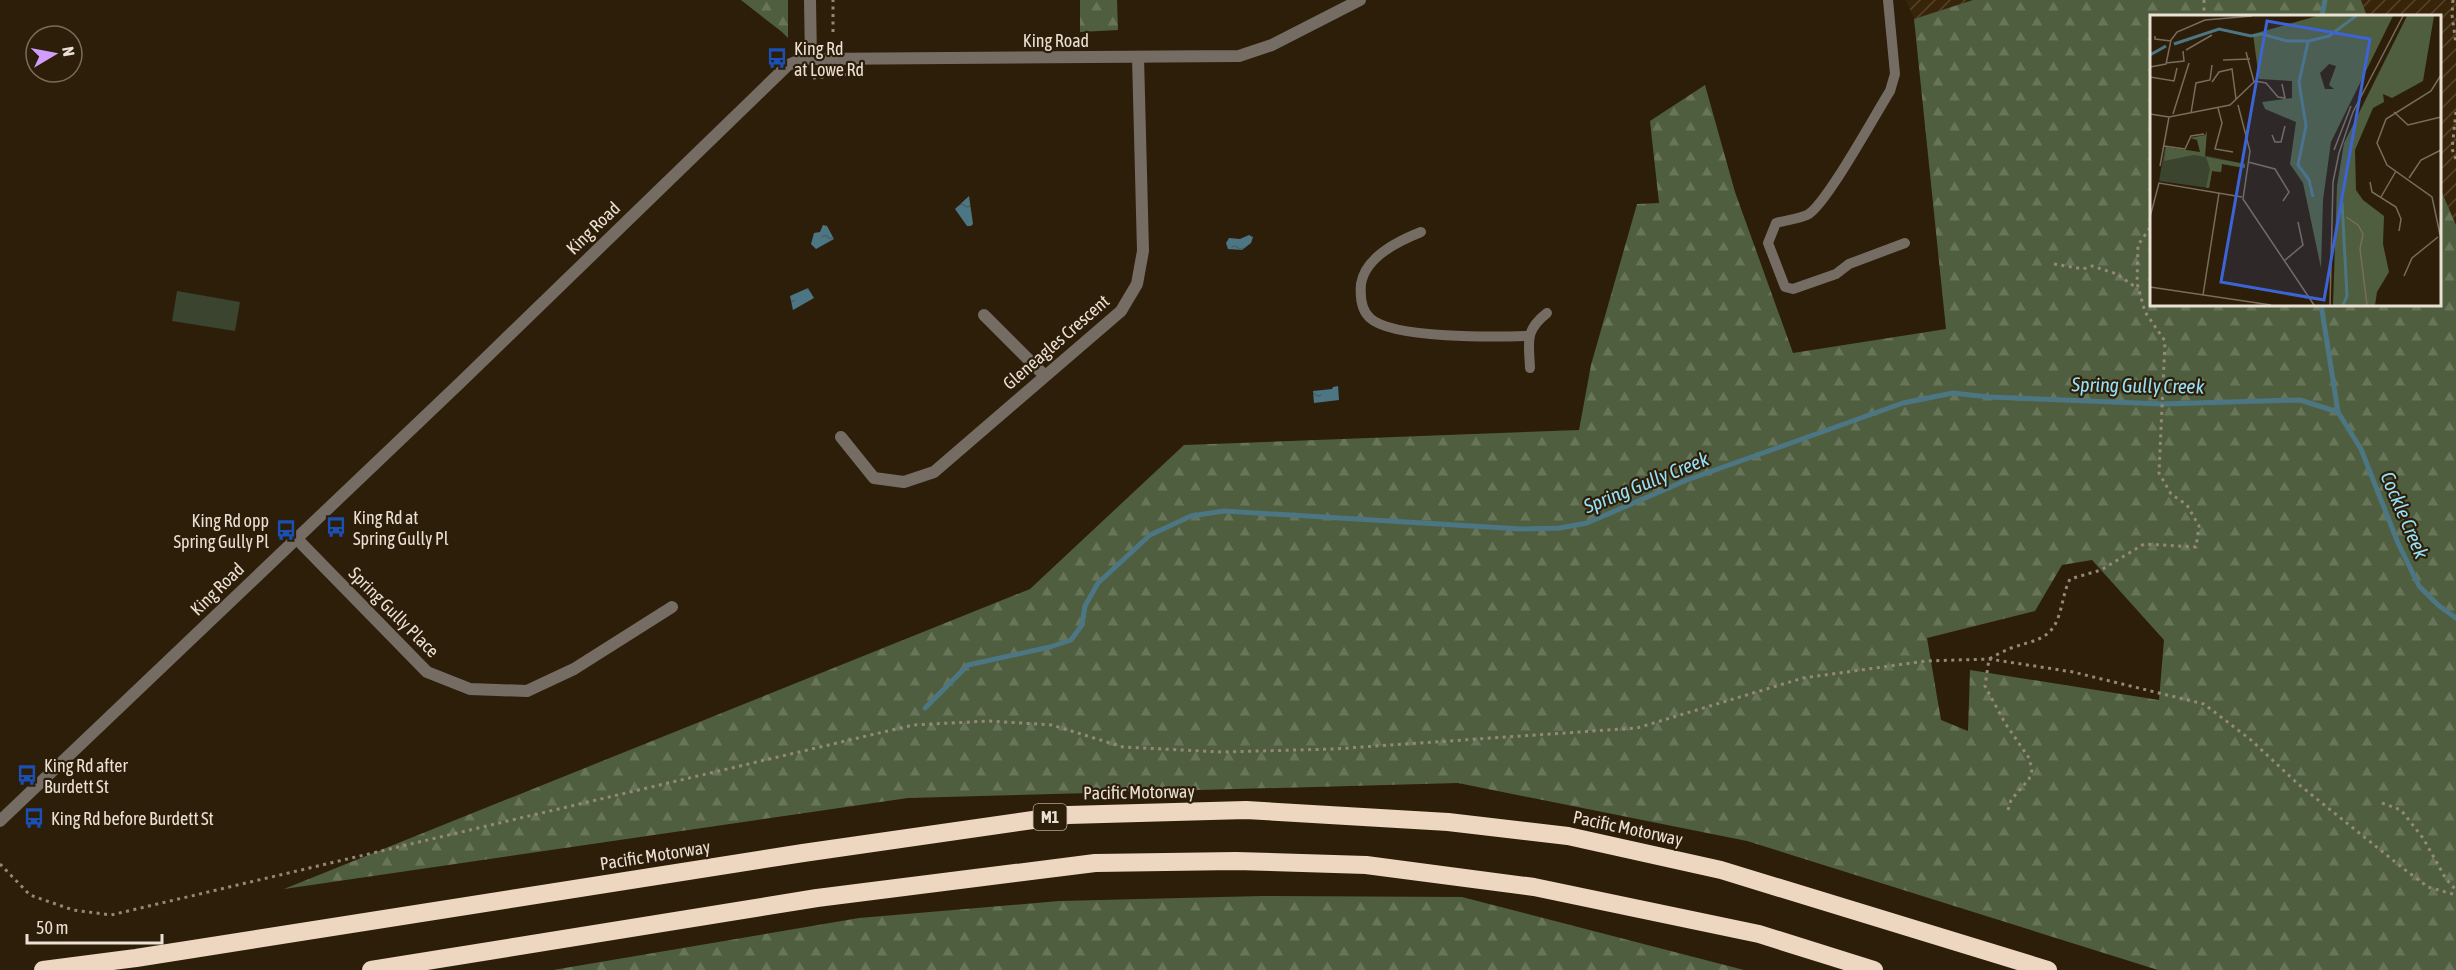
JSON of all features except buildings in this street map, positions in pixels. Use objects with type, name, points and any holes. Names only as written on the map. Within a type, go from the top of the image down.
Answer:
[{"type":"highway","name":"Pacific Motorway","points":[[43,970],[148,956],[803,853],[1068,814],[1246,810],[1449,822],[1568,836],[1721,870],[2048,970]]},
{"type":"highway","points":[[371,970],[840,895],[1095,863],[1236,861],[1366,865],[1534,886],[1759,934],[1874,970]]},
{"type":"street","points":[[810,0],[811,59]]},
{"type":"street","name":"King Road","points":[[0,821],[783,68],[795,61],[811,59],[1239,56],[1272,45],[1360,0]]},
{"type":"street","name":"Gleneagles Crescent","points":[[841,437],[874,478],[904,482],[934,472],[1121,311],[1137,284],[1143,251],[1138,57]]},
{"type":"street","points":[[984,315],[1044,375]]},
{"type":"street","name":"Spring Gully Place","points":[[296,538],[427,672],[470,689],[527,691],[574,669],[672,607]]},
{"type":"lane","points":[[1888,0],[1895,74],[1890,91],[1818,206],[1808,214],[1776,223],[1768,243],[1785,287],[1793,289],[1836,274],[1849,264],[1905,243]]},
{"type":"lane","points":[[1421,232],[1393,246],[1367,268],[1360,292],[1363,308],[1371,320],[1407,330],[1467,337],[1528,336]]},
{"type":"lane","points":[[1530,368],[1528,336],[1538,320],[1547,313]]},
{"type":"path","points":[[833,0],[833,32]]},
{"type":"path","points":[[2453,0],[2452,15],[2456,44]]},
{"type":"path","points":[[2456,112],[2452,149],[2456,159]]},
{"type":"path","points":[[1989,659],[2011,648],[2035,642],[2050,634],[2059,616],[2063,595],[2070,579],[2101,570],[2144,544],[2196,547],[2199,526],[2187,505],[2170,494],[2159,472],[2165,341],[2145,312],[2139,290],[2138,245],[2150,227]]},
{"type":"path","points":[[2054,264],[2083,269],[2092,266],[2117,274],[2139,290]]},
{"type":"path","points":[[1989,659],[1985,686],[2005,723],[2029,758],[2032,770],[2029,779],[2011,800],[2008,810]]},
{"type":"path","points":[[0,864],[30,895],[73,910],[111,915],[913,725],[989,721],[1052,725],[1123,747],[1223,752],[1333,749],[1637,728],[1803,678],[1926,661],[1989,659],[2073,672],[2204,704],[2251,740],[2297,783],[2404,869],[2428,887],[2456,896]]},
{"type":"path","points":[[2382,803],[2401,810],[2423,838],[2446,879],[2456,890]]},
{"type":"shaded area","points":[[1906,0],[1973,0],[1914,19]]},
{"type":"shaded area","points":[[2361,0],[2456,0],[2456,225],[2441,190],[2441,15],[2367,15]]},
{"type":"green space","points":[[741,0],[788,0],[788,38],[782,32]]},
{"type":"green space","points":[[1080,0],[1117,0],[1118,30],[1080,32]]},
{"type":"green space","points":[[1973,0],[2361,0],[2367,15],[2150,15],[2150,306],[2441,306],[2441,190],[2456,225],[2456,970],[2158,970],[1747,841],[1458,783],[908,798],[284,889],[1030,589],[1184,445],[1579,430],[1591,365],[1637,204],[1659,203],[1650,121],[1705,85],[1735,192],[1793,353],[1946,329],[1914,19]],"holes":[[[2092,560],[2164,640],[2159,700],[1970,670],[1968,731],[1941,720],[1927,638],[2035,611],[2062,565]]]},
{"type":"green space","points":[[177,291],[240,302],[235,331],[172,321]]},
{"type":"green space","points":[[1262,896],[1462,897],[1744,970],[553,970],[859,918],[1059,901]]},
{"type":"water","points":[[969,196],[973,224],[967,226],[955,209]]},
{"type":"water","points":[[823,225],[827,226],[834,239],[816,249],[811,244],[814,233],[820,232]]},
{"type":"water","points":[[1249,235],[1253,237],[1251,243],[1242,250],[1228,249],[1226,243],[1229,238],[1240,239]]},
{"type":"water","points":[[808,288],[814,298],[793,310],[790,296]]},
{"type":"water","points":[[1338,386],[1339,400],[1314,403],[1313,391]]},
{"type":"waterway","points":[[2322,15],[2325,0]]},
{"type":"waterway","name":"Cockle Creek","points":[[2321,306],[2338,412],[2361,449],[2398,543],[2419,586],[2438,605],[2456,618]]},
{"type":"waterway","name":"Spring Gully Creek","points":[[925,708],[968,665],[1050,647],[1071,640],[1082,625],[1085,606],[1098,583],[1150,535],[1191,516],[1224,511],[1521,529],[1560,528],[1587,523],[1687,480],[1903,403],[1953,393],[1989,397],[2162,404],[2300,400],[2338,412]]},
{"type":"place","name":"King Rd at Lowe Rd","points":[[777,58]]},
{"type":"place","name":"King Rd at Spring Gully Pl","points":[[336,527]]},
{"type":"place","name":"King Rd opp Spring Gully Pl","points":[[286,530]]},
{"type":"place","name":"King Rd after Burdett St","points":[[27,775]]},
{"type":"place","name":"King Rd before Burdett St","points":[[34,818]]}]
